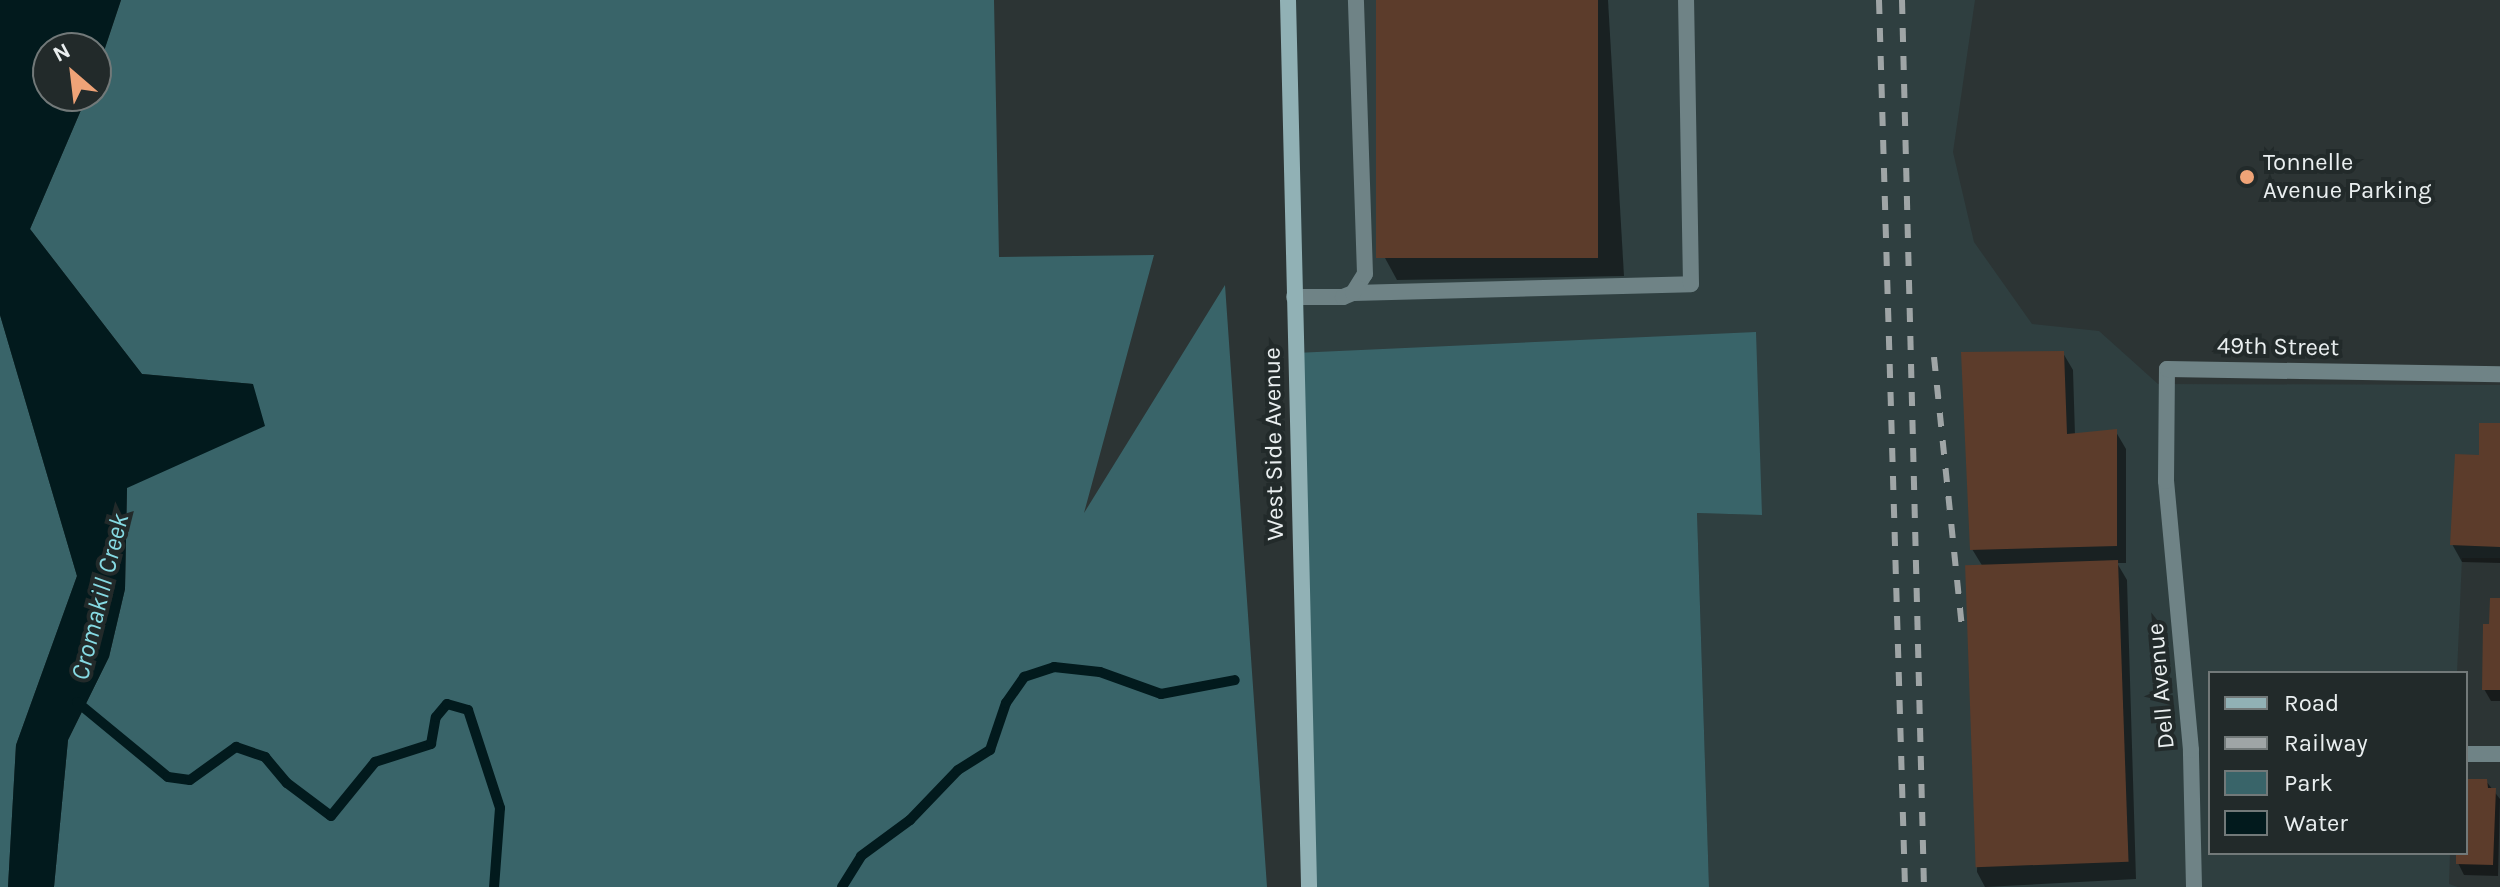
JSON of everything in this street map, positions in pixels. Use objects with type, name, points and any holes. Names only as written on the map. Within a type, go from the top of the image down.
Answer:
[{"type":"street","name":"West Side Avenue","points":[[1288,0],[1309,887]]},
{"type":"street","points":[[1353,293],[1365,274],[1356,0]]},
{"type":"street","points":[[1294,297],[1691,284],[1686,0]]},
{"type":"street","name":"49th Street","points":[[2166,481],[2167,369],[2500,374]]},
{"type":"street","name":"Dell Avenue","points":[[2166,481],[2191,750],[2194,887]]},
{"type":"street","points":[[2191,750],[2208,750]]},
{"type":"street","points":[[2468,754],[2500,754]]},
{"type":"shaded area","points":[[1286,0],[1975,0],[1953,152],[1974,242],[2032,324],[2099,331],[2158,384],[2500,385],[2500,558],[2462,558],[2457,671],[2208,671],[2208,855],[2450,855],[2449,884],[2458,887],[1709,887],[1697,513],[1762,515],[1295,353]]},
{"type":"green space","points":[[121,0],[994,0],[999,257],[1154,255],[1084,513],[1225,285],[1267,887],[54,887],[68,740],[109,657],[125,589],[127,487],[253,384],[142,374],[30,229],[80,112],[112,112],[110,32]]},
{"type":"green space","points":[[0,315],[77,576],[16,745],[8,887],[0,887]]},
{"type":"green space","points":[[1756,332],[1762,515],[1697,513],[1709,887],[1309,887],[1295,353]]},
{"type":"water","name":"Cromakill Creek","points":[[0,0],[121,0],[110,32],[32,32],[32,112],[80,112],[30,229],[142,374],[253,384],[265,426],[127,488],[125,589],[109,657],[68,740],[54,887],[8,887],[16,745],[77,576],[0,315]]},
{"type":"building","points":[[1376,0],[1598,0],[1598,258],[1376,258]]},
{"type":"building","points":[[2064,351],[2067,434],[2117,429],[2117,546],[1970,550],[1961,352]]},
{"type":"building","points":[[2479,423],[2500,423],[2500,547],[2450,545],[2455,454],[2479,455]]},
{"type":"building","points":[[2118,560],[2129,862],[1976,867],[1965,565]]},
{"type":"building","points":[[2490,598],[2500,598],[2500,690],[2482,690],[2483,624],[2489,624]]},
{"type":"building","points":[[2468,779],[2487,779],[2488,788],[2496,788],[2493,865],[2456,864],[2456,855],[2468,855]]},
{"type":"waterway","points":[[842,887],[861,856],[910,820],[958,770],[990,750],[1006,703],[1024,677],[1054,667],[1100,672],[1161,694],[1235,680]]},
{"type":"waterway","points":[[77,702],[168,777],[190,780],[236,747],[265,757],[287,783],[331,816],[375,762],[431,744],[436,717],[447,704],[468,710],[500,808],[494,887]]},
{"type":"railway","points":[[1879,0],[1905,887]]},
{"type":"railway","points":[[1902,0],[1924,887]]},
{"type":"railway","points":[[1934,357],[1962,630]]},
{"type":"place","name":"Tonnelle Avenue Parking","points":[[2247,177]]}]
